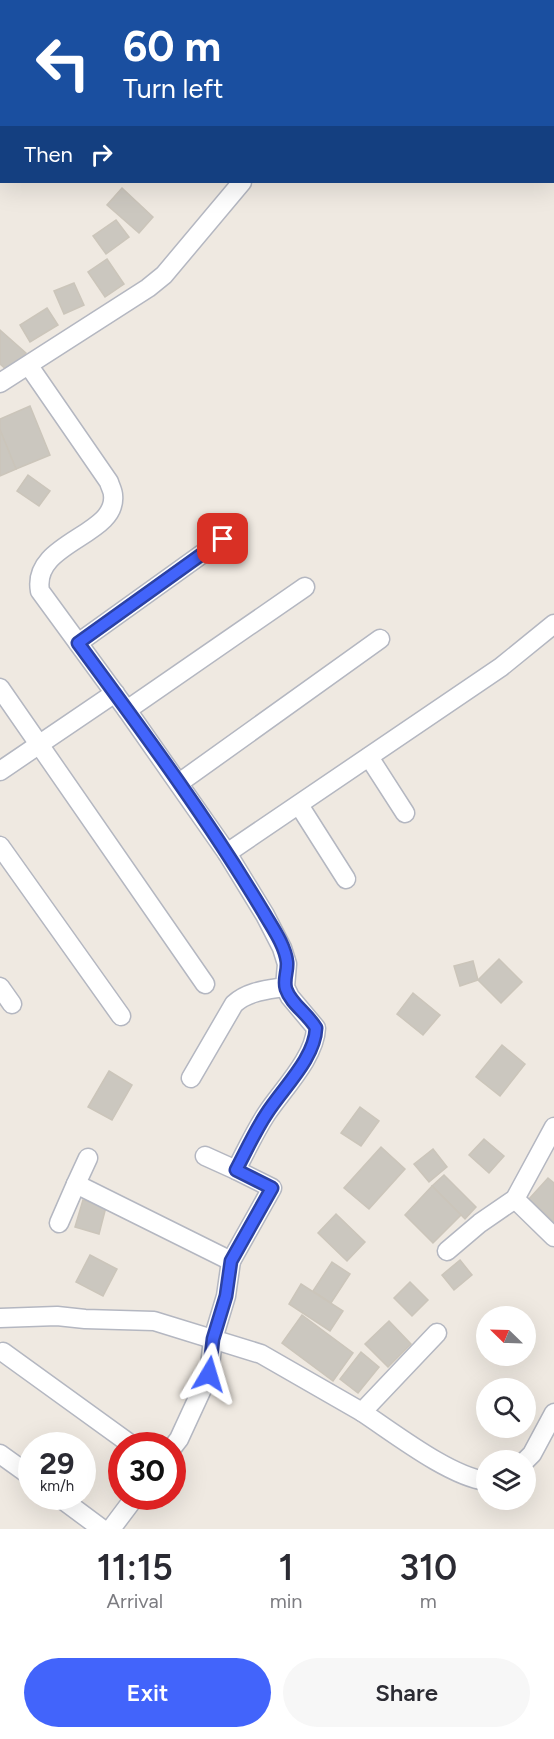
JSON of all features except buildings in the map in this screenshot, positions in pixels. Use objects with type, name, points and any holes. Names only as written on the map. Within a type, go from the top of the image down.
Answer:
[{"type":"street","points":[[0,384],[148,288],[164,275],[241,183]]},
{"type":"street","points":[[29,366],[109,482],[113,495],[109,513],[98,524],[54,555],[44,566],[39,575],[40,591],[227,853],[265,915],[282,948],[288,964],[285,987],[290,997],[316,1028],[316,1036],[295,1075],[252,1138],[236,1170]]},
{"type":"street","points":[[78,643],[223,539]]},
{"type":"street","points":[[127,710],[305,587]]},
{"type":"street","points":[[227,853],[501,667],[554,624]]},
{"type":"street","points":[[178,783],[380,639]]},
{"type":"street","points":[[0,688],[205,984]]},
{"type":"street","points":[[0,771],[115,693]]},
{"type":"street","points":[[369,757],[405,813]]},
{"type":"street","points":[[299,804],[346,879]]},
{"type":"street","points":[[0,846],[121,1016]]},
{"type":"street","points":[[0,987],[12,1004]]},
{"type":"street","points":[[191,1078],[234,1004],[250,993],[285,987]]},
{"type":"street","points":[[447,1251],[480,1223],[515,1199],[554,1127]]},
{"type":"street","points":[[182,1432],[209,1374],[213,1339],[226,1296],[231,1261],[272,1188],[205,1156]]},
{"type":"street","points":[[59,1223],[88,1158]]},
{"type":"street","points":[[76,1184],[231,1261]]},
{"type":"street","points":[[515,1199],[554,1237]]},
{"type":"street","points":[[0,1318],[57,1316],[154,1321],[261,1354],[362,1412],[423,1453],[476,1480]]},
{"type":"street","points":[[362,1412],[437,1333]]},
{"type":"street","points":[[3,1352],[114,1432]]},
{"type":"street","points":[[534,1450],[551,1422]]},
{"type":"street","points":[[0,1454],[18,1467]]},
{"type":"street","points":[[76,1510],[102,1529]]},
{"type":"street","points":[[111,1529],[125,1510]]},
{"type":"route","points":[[209,1374],[213,1339],[226,1296],[231,1261],[272,1188],[236,1170],[268,1111],[295,1075],[314,1043],[316,1028],[290,997],[285,987],[288,964],[282,948],[237,868],[78,643],[223,539]]}]
